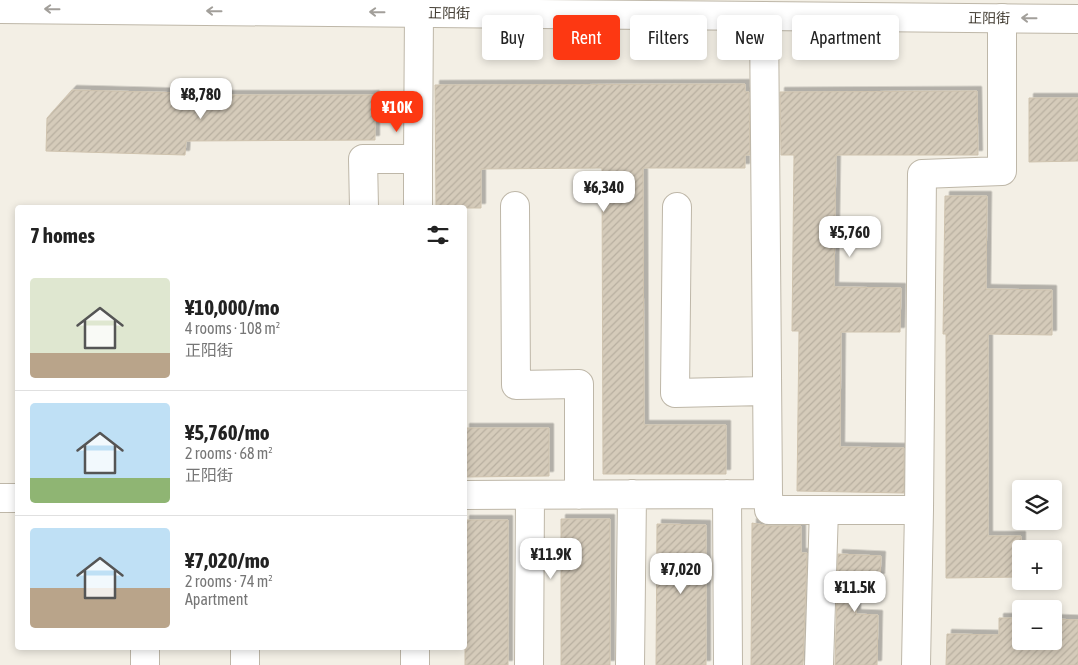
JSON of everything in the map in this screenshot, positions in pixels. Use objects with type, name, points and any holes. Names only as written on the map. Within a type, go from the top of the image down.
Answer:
[{"type":"street","name":"正阳街","points":[[0,9],[437,8],[723,15]]},
{"type":"street","points":[[418,205],[418,159],[437,8]]},
{"type":"street","name":"正阳街","points":[[782,16],[1078,19]]},
{"type":"street","points":[[916,665],[922,174],[1002,171],[1002,18]]},
{"type":"street","points":[[764,60],[768,510],[919,510]]},
{"type":"street","points":[[364,205],[363,159],[418,159]]},
{"type":"street","points":[[515,206],[516,385],[579,384],[579,495]]},
{"type":"street","points":[[677,207],[675,393],[767,391]]},
{"type":"street","points":[[630,665],[632,494]]},
{"type":"street","points":[[727,494],[728,665]]},
{"type":"street","points":[[467,495],[768,494]]},
{"type":"street","points":[[529,665],[530,495]]},
{"type":"street","points":[[0,498],[15,498]]},
{"type":"street","points":[[819,665],[824,510]]},
{"type":"street","points":[[145,650],[145,665]]},
{"type":"street","points":[[245,650],[245,665]]},
{"type":"street","points":[[415,650],[415,665]]},
{"type":"building","points":[[745,84],[745,92],[749,92],[750,155],[745,155],[745,168],[643,168],[644,425],[726,425],[726,474],[603,474],[602,168],[481,169],[481,208],[467,208],[467,205],[436,205],[435,85]]},
{"type":"building","points":[[72,90],[186,93],[186,95],[375,95],[375,140],[186,141],[185,155],[46,151],[47,118]]},
{"type":"building","points":[[977,91],[978,155],[836,155],[834,287],[901,288],[900,332],[841,332],[840,447],[904,448],[904,493],[797,491],[799,331],[792,331],[794,155],[781,155],[780,92]]},
{"type":"building","points":[[1029,98],[1078,98],[1078,161],[1029,162]]},
{"type":"building","points":[[945,196],[987,196],[986,289],[1052,290],[1052,335],[988,334],[988,536],[1021,536],[1021,540],[1012,540],[1012,577],[946,578],[946,334],[943,334]]},
{"type":"building","points":[[467,428],[549,428],[549,476],[467,477]]},
{"type":"building","points":[[561,519],[610,519],[610,665],[561,665]]},
{"type":"building","points":[[467,520],[508,520],[508,665],[465,665],[465,650],[467,650]]},
{"type":"building","points":[[752,523],[769,526],[801,526],[801,553],[807,553],[803,665],[751,665]]},
{"type":"building","points":[[657,524],[706,525],[706,665],[656,665]]},
{"type":"building","points":[[838,554],[881,556],[880,578],[856,578],[856,614],[878,615],[877,665],[835,665]]},
{"type":"building","points":[[999,618],[1012,618],[1012,650],[1062,650],[1062,619],[1078,620],[1078,665],[946,665],[947,634],[999,635]]}]
